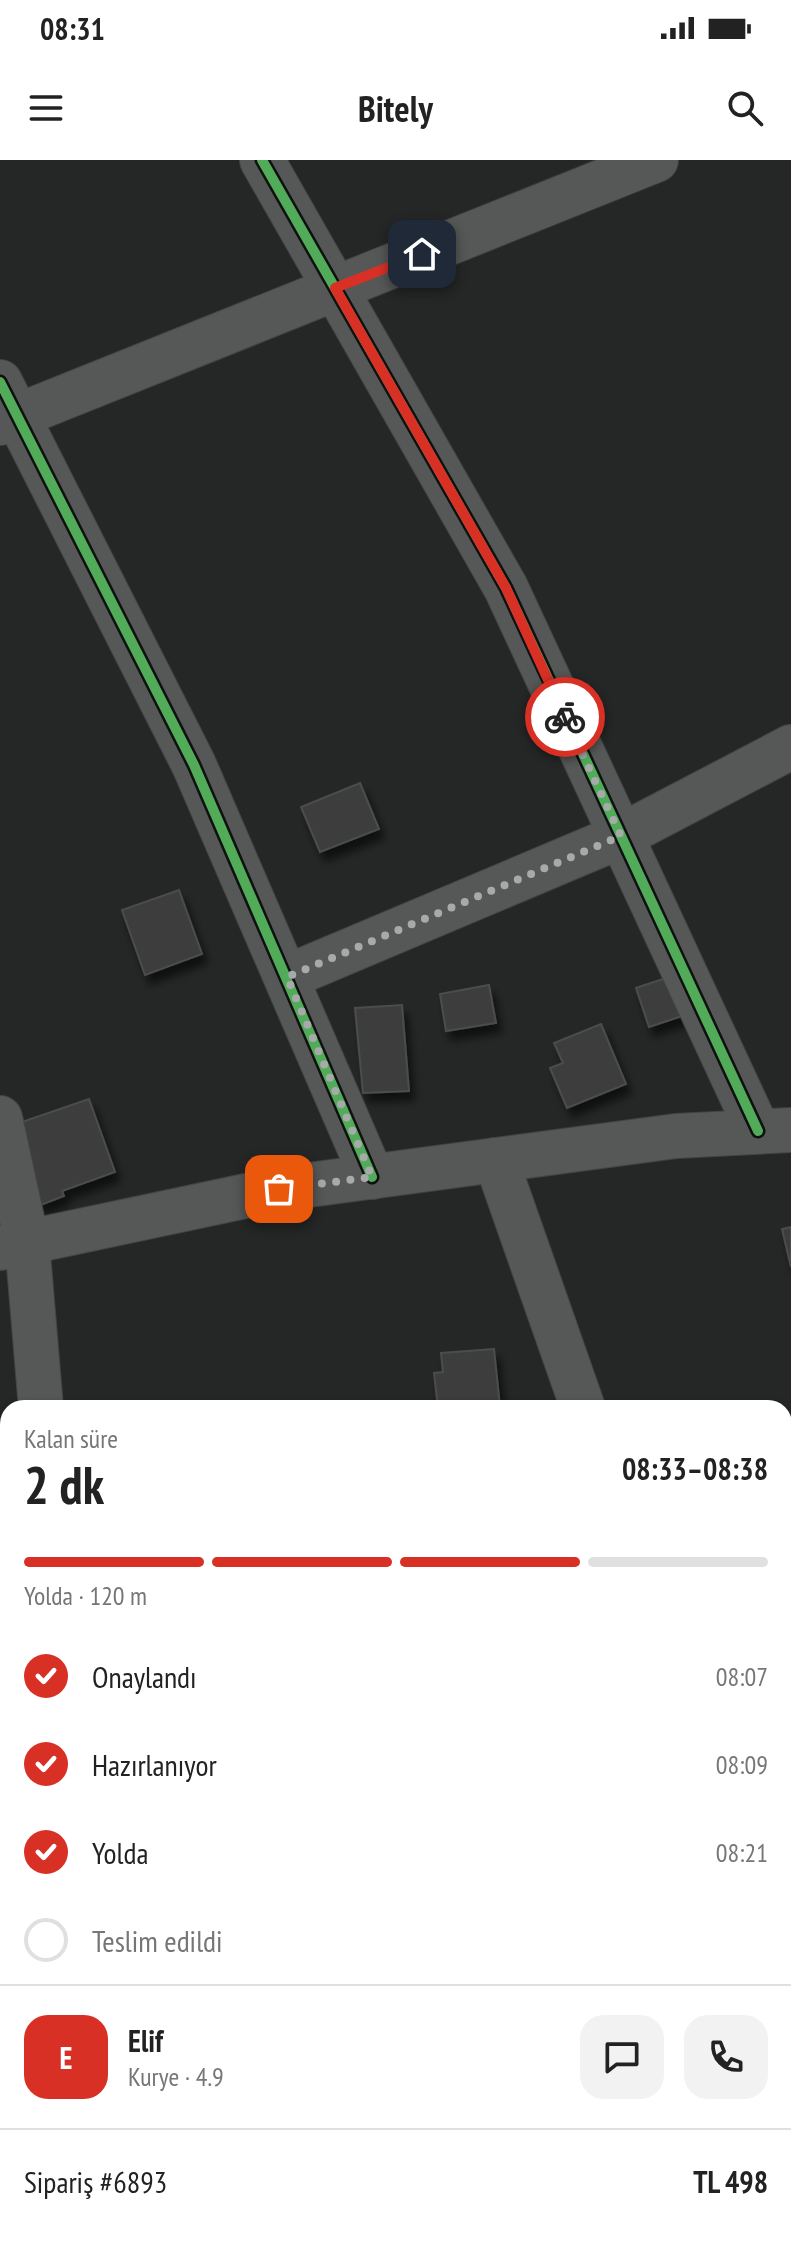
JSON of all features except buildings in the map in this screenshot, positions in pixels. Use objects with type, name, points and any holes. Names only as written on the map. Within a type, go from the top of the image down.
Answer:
[{"type":"street","points":[[14,1245],[279,1189],[676,1136],[774,1130],[621,836],[506,588],[262,160]]},
{"type":"street","points":[[372,1177],[194,765],[6,407],[335,288],[591,172],[656,160]]},
{"type":"street","points":[[287,977],[621,836],[791,747]]},
{"type":"street","points":[[0,1118],[14,1245],[40,1400]]},
{"type":"street","points":[[496,1160],[580,1400]]},
{"type":"cycle path","points":[[262,160],[506,588],[758,1131]]},
{"type":"cycle path","points":[[0,382],[194,765],[372,1177]]},
{"type":"way so far","points":[[279,1189],[372,1177],[287,977],[621,836],[565,717]]},
{"type":"route","points":[[422,254],[335,288],[506,588],[565,717]]}]
